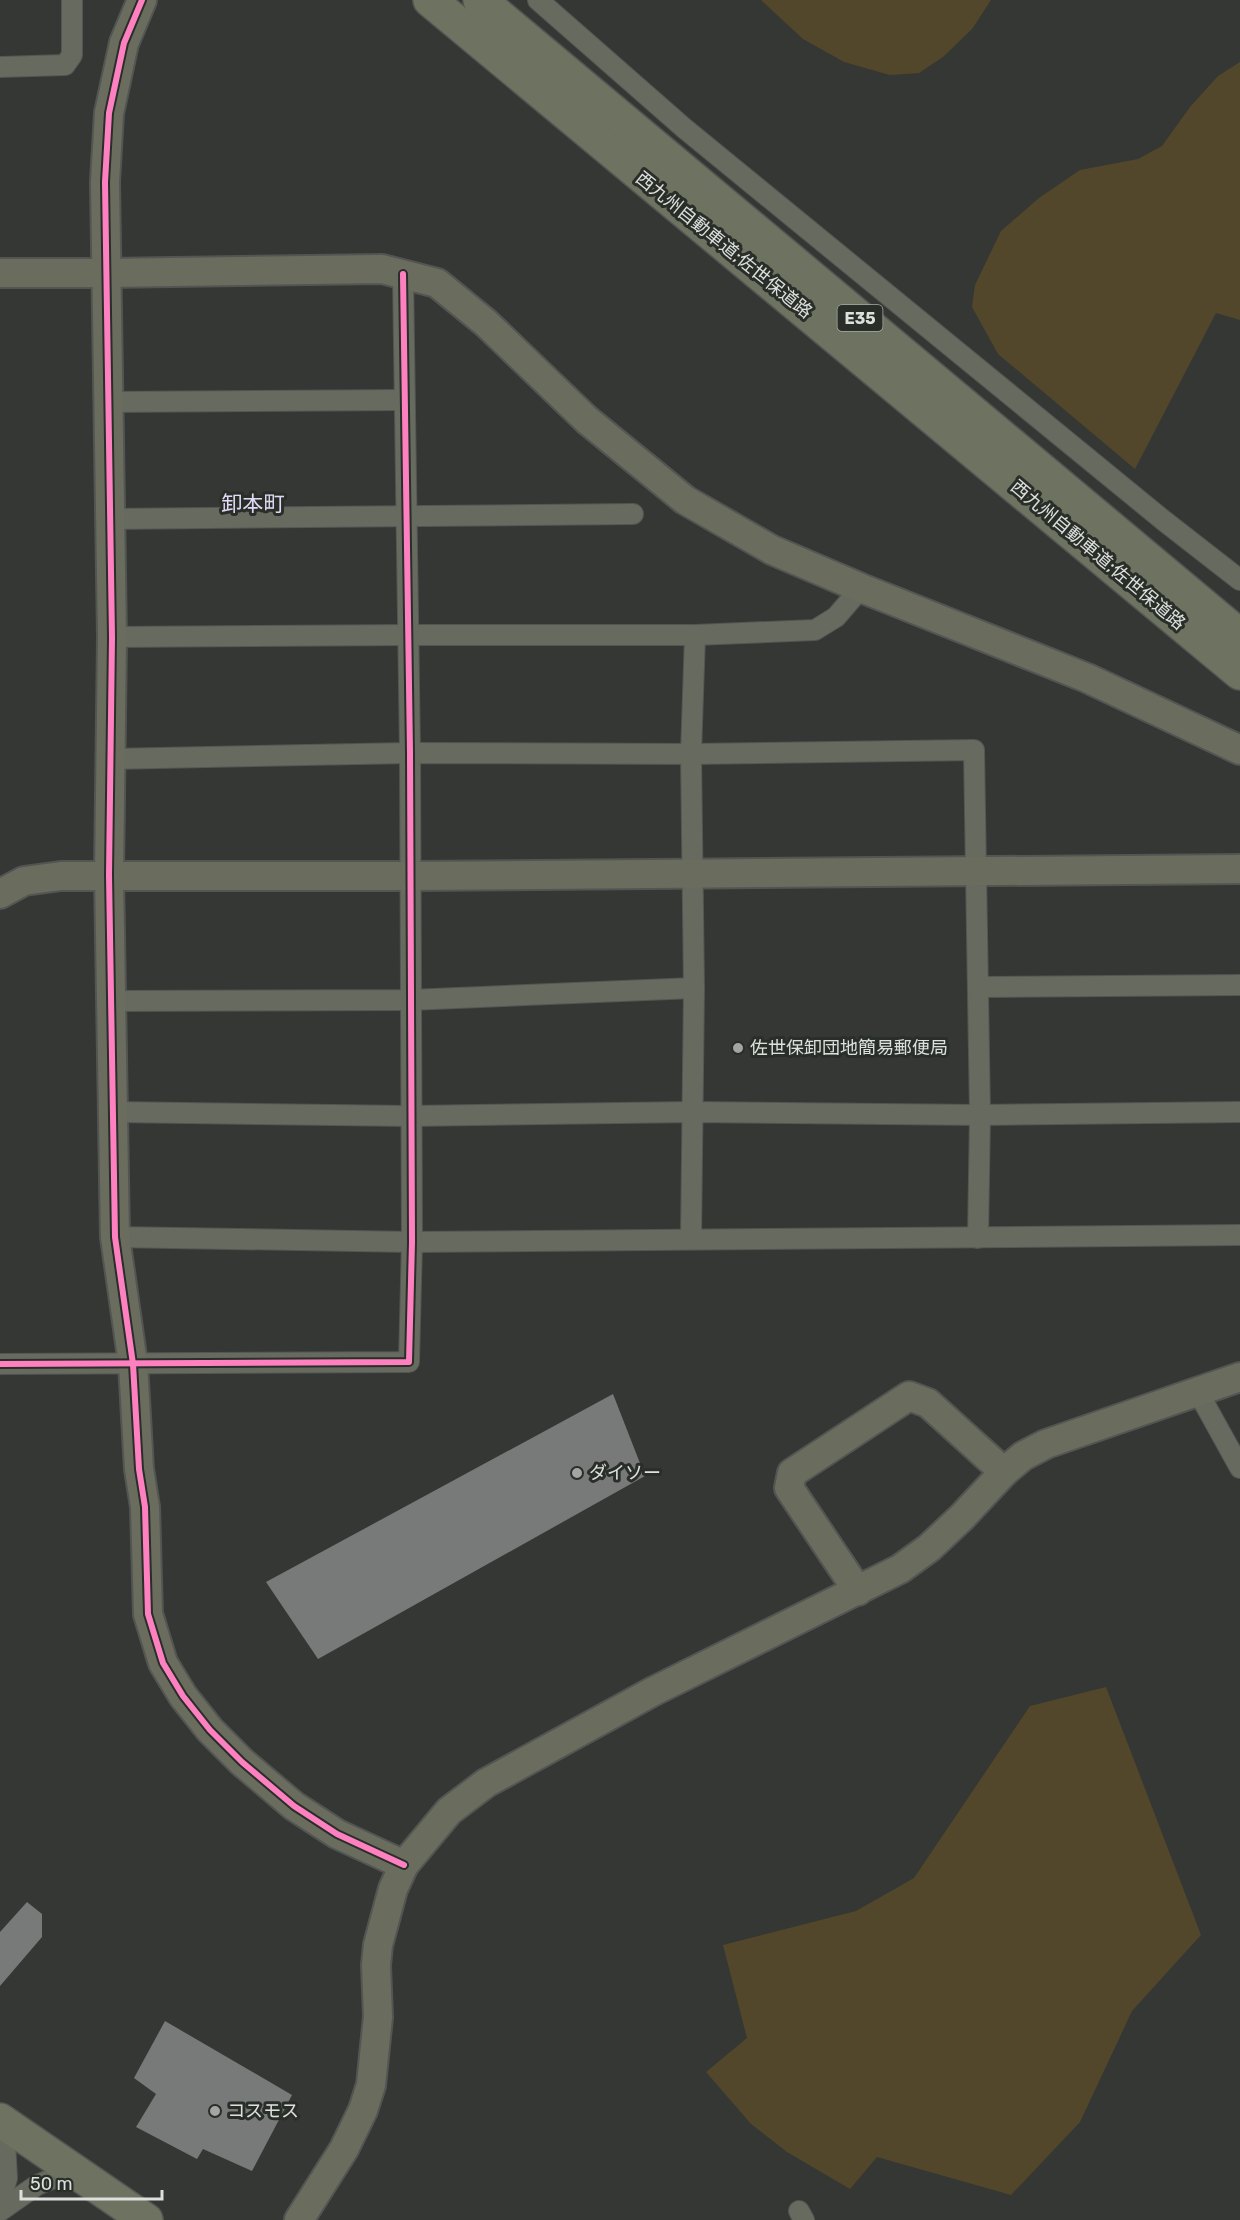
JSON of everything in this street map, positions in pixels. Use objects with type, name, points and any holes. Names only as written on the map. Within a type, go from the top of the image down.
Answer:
[{"type":"highway","name":"西九州自動車道;佐世保道路","points":[[430,0],[1240,673]]},
{"type":"highway","name":"西九州自動車道;佐世保道路","points":[[480,0],[1240,636]]},
{"type":"highway","points":[[2,2122],[146,2220]]},
{"type":"street","points":[[0,67],[65,65],[72,55],[72,0]]},
{"type":"street","points":[[142,0],[124,43],[109,113],[105,182],[112,637],[109,875],[115,1237],[133,1364],[139,1469],[145,1507],[148,1614],[163,1663],[183,1696],[210,1730],[242,1762],[294,1806],[337,1834],[404,1865]]},
{"type":"street","points":[[538,0],[684,128],[1154,513],[1240,580]]},
{"type":"street","points":[[0,273],[382,269],[437,283],[486,322],[587,420],[685,500],[772,550],[1087,678],[1240,750]]},
{"type":"street","points":[[0,1364],[409,1362],[412,1242],[410,753],[406,634],[403,274]]},
{"type":"street","points":[[108,402],[404,400]]},
{"type":"street","points":[[110,519],[633,514]]},
{"type":"street","points":[[112,637],[406,634],[695,635],[815,630],[836,617],[861,588]]},
{"type":"street","points":[[691,1239],[693,988],[691,754],[695,635]]},
{"type":"street","points":[[110,759],[410,753],[691,754],[974,750],[980,1115],[978,1238]]},
{"type":"street","points":[[0,894],[24,881],[61,876],[109,875],[410,876],[1240,869]]},
{"type":"street","points":[[978,987],[1240,986]]},
{"type":"street","points":[[112,1001],[410,1000],[693,988]]},
{"type":"street","points":[[114,1112],[410,1116],[692,1112],[980,1115],[1240,1112]]},
{"type":"street","points":[[115,1237],[412,1242],[1240,1235]]},
{"type":"street","points":[[299,2220],[349,2140],[363,2110],[371,2085],[378,2016],[376,1965],[378,1945],[393,1889],[404,1865],[449,1811],[486,1783],[652,1692],[900,1569],[929,1548],[1004,1472],[1023,1456],[1046,1444],[1240,1377]]},
{"type":"street","points":[[1198,1392],[1240,1468]]},
{"type":"street","points":[[858,1591],[789,1488],[792,1473],[909,1396],[928,1403],[1004,1472]]},
{"type":"street","points":[[0,2201],[7,2178],[2,2122]]},
{"type":"street","points":[[0,2211],[37,2185],[72,2171]]},
{"type":"shaded area","points":[[761,0],[991,0],[972,29],[943,57],[919,73],[890,75],[844,62],[803,39]]},
{"type":"shaded area","points":[[1240,62],[1240,320],[1216,313],[1135,469],[998,354],[972,307],[975,285],[1001,231],[1039,198],[1080,170],[1138,159],[1162,146],[1190,107],[1218,76]]},
{"type":"shaded area","points":[[1106,1687],[1201,1935],[1132,2011],[1080,2122],[1011,2195],[877,2157],[850,2189],[787,2152],[751,2124],[706,2072],[747,2038],[723,1945],[856,1911],[914,1878],[1030,1706]]},
{"type":"building","points":[[613,1394],[645,1476],[318,1659],[266,1582]]},
{"type":"building","points":[[27,1902],[42,1914],[42,1937],[0,1986],[0,1932]]},
{"type":"building","name":"コスモス","points":[[165,2021],[292,2095],[252,2171],[203,2149],[197,2159],[136,2127],[156,2094],[134,2078]]},
{"type":"cycle path","points":[[142,0],[124,43],[109,113],[105,182],[112,637],[109,875],[115,1237],[133,1364],[139,1469],[145,1507],[148,1614],[163,1663],[183,1696],[210,1730],[242,1762],[294,1806],[337,1834],[404,1865]]},
{"type":"cycle path","points":[[0,1364],[409,1362],[412,1242],[410,753],[403,274]]},
{"type":"place","name":"佐世保卸団地簡易郵便局","points":[[738,1048]]},
{"type":"place","name":"ダイソー","points":[[577,1473]]},
{"type":"place","name":"コスモス","points":[[215,2111]]},
{"type":"district","name":"卸本町","points":[[253,504]]}]
